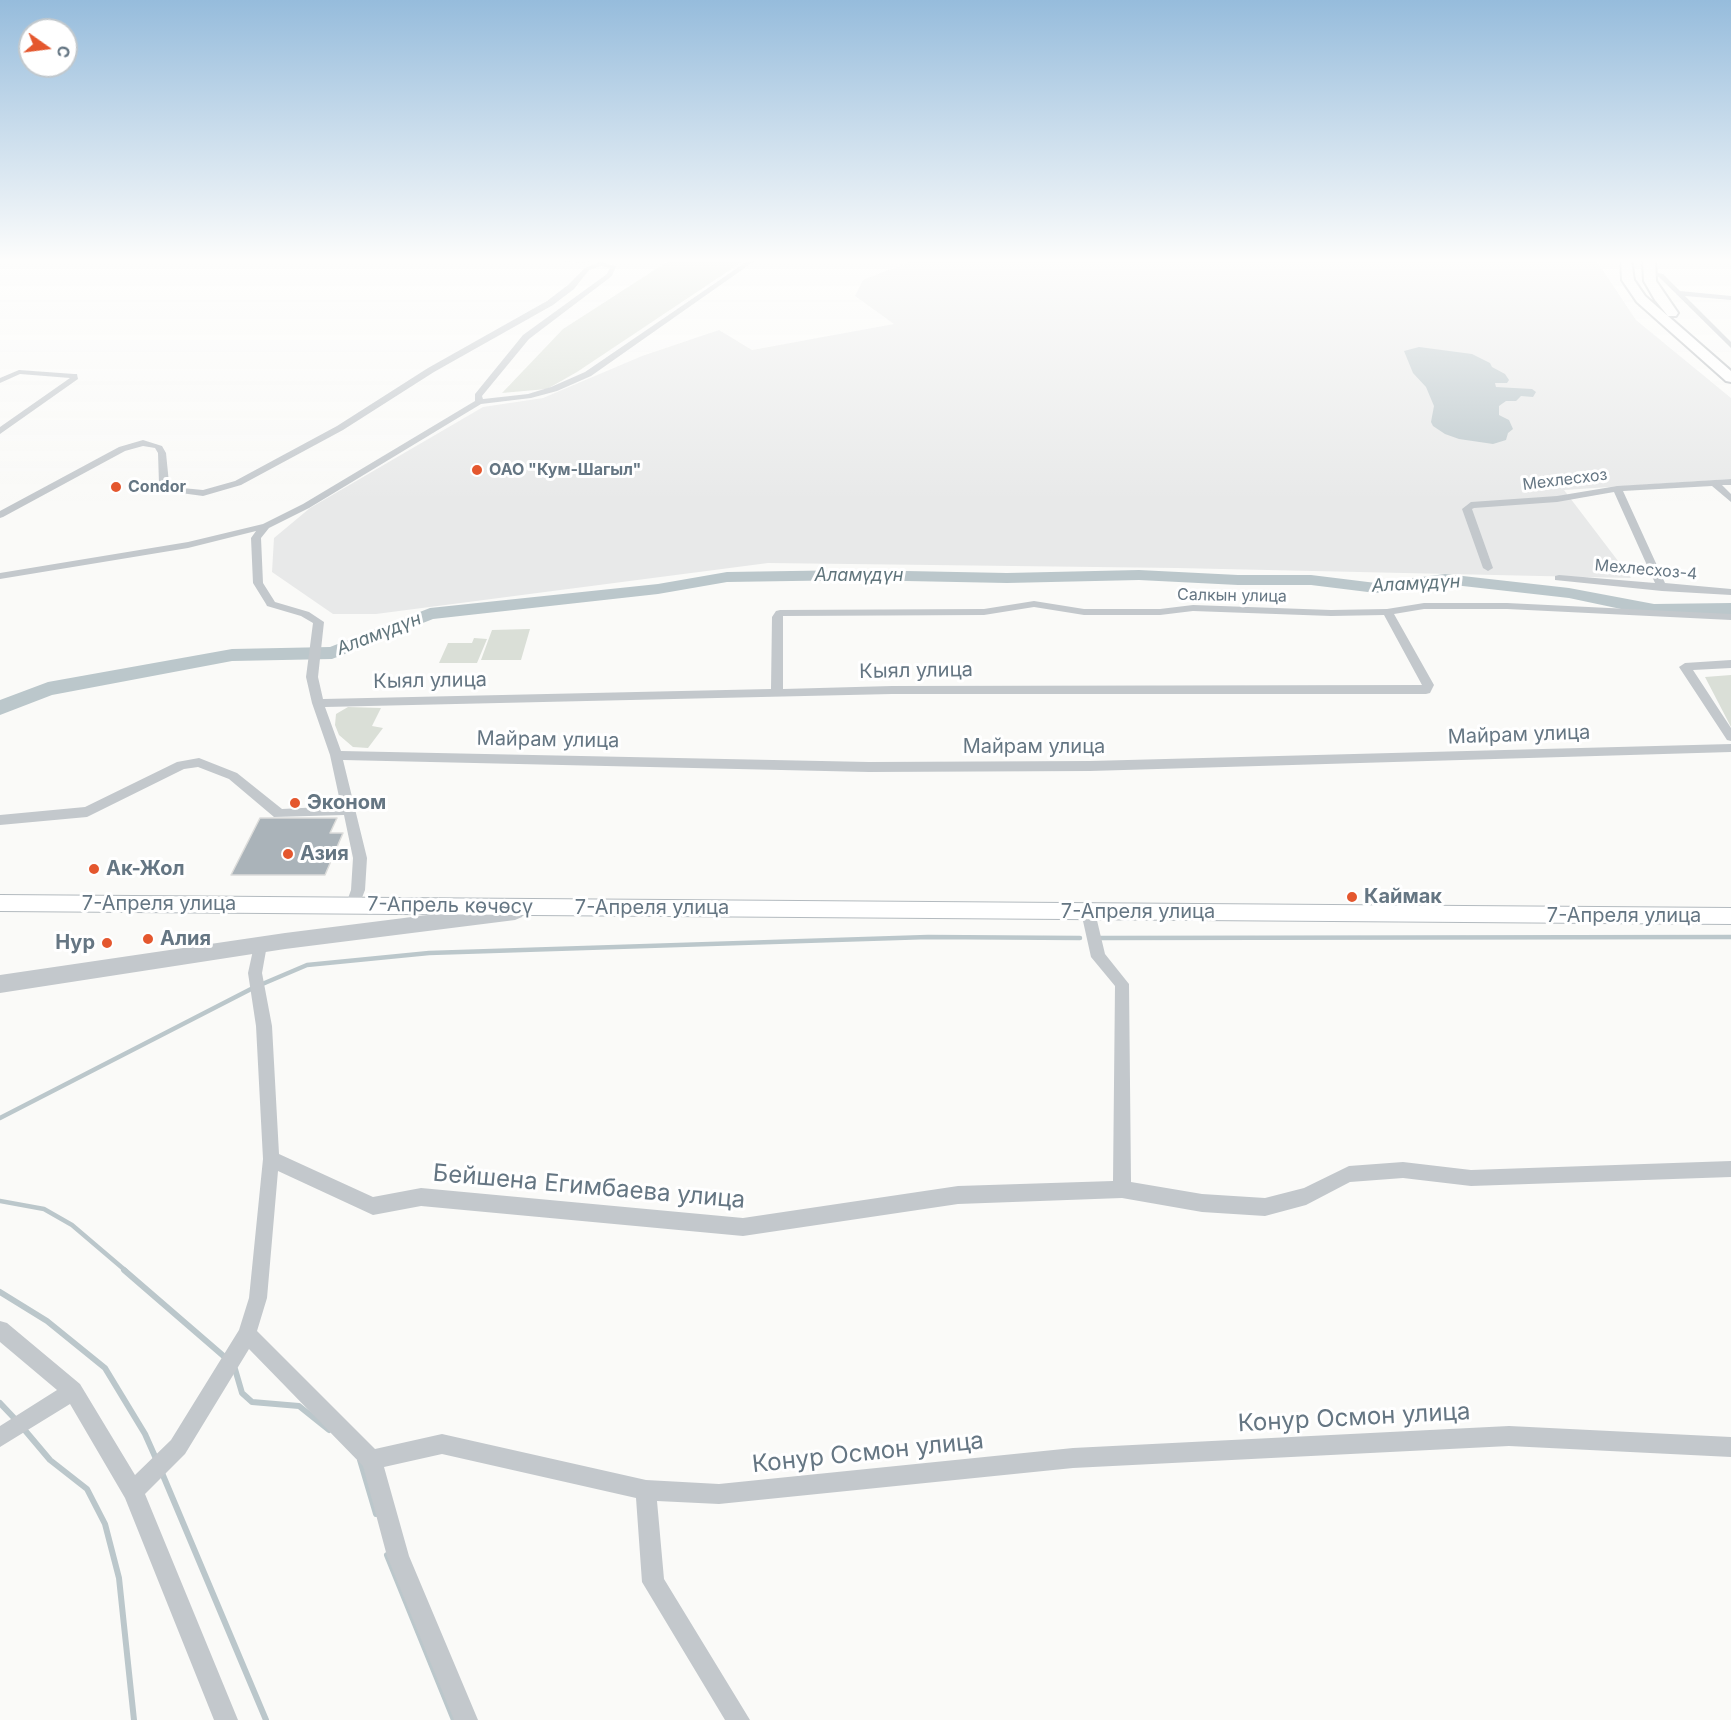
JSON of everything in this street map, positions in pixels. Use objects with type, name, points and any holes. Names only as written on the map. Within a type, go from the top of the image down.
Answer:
[{"type":"main road","points":[[1687,340],[1731,378]]},
{"type":"main road","points":[[1705,340],[1731,362]]},
{"type":"main road","name":"7-Апреля улица","points":[[0,903],[353,904]]},
{"type":"main road","name":"7-Апрель көчөсү","points":[[353,904],[546,908]]},
{"type":"main road","name":"7-Апреля улица","points":[[546,908],[1731,916]]},
{"type":"street","points":[[0,515],[122,449],[143,443],[158,446],[162,453],[164,484],[169,489],[190,494],[203,493],[238,483],[340,428],[431,370],[484,340]]},
{"type":"street","points":[[479,402],[478,396],[524,340]]},
{"type":"street","points":[[0,576],[188,545],[266,526],[306,506],[479,402],[528,396],[554,389],[588,374],[637,340]]},
{"type":"street","points":[[0,381],[19,372],[74,376],[74,379],[0,431]]},
{"type":"street","name":"Мехлесхоз","points":[[1488,568],[1467,507],[1476,504],[1557,499],[1617,489],[1731,482]]},
{"type":"street","points":[[1714,483],[1731,499]]},
{"type":"street","points":[[1617,489],[1662,588]]},
{"type":"street","points":[[266,526],[256,538],[258,583],[271,604],[306,614],[319,622],[312,677],[318,703],[336,754],[360,858],[358,890],[353,904]]},
{"type":"street","name":"Мехлесхоз-4","points":[[1559,578],[1731,592]]},
{"type":"street","name":"Салкын улица","points":[[777,694],[777,617],[780,613],[984,612],[1034,604],[1084,612],[1160,612],[1193,608],[1305,613],[1387,612],[1424,606],[1507,606],[1731,617]]},
{"type":"street","name":"Кыял улица","points":[[318,703],[892,690],[1426,690],[1428,685],[1387,612]]},
{"type":"street","points":[[1731,664],[1685,667],[1731,738]]},
{"type":"street","name":"Майрам улица","points":[[336,754],[892,767],[1090,766],[1731,748]]},
{"type":"street","points":[[0,820],[87,812],[181,765],[199,762],[233,776],[279,814],[350,810]]},
{"type":"street","points":[[0,984],[260,945],[546,908]]},
{"type":"street","points":[[1088,912],[1098,957],[1122,984],[1122,1189]]},
{"type":"street","points":[[133,1491],[178,1447],[247,1334],[258,1298],[271,1159],[264,1026],[255,974],[260,945]]},
{"type":"street","name":"Бейшена Егимбаева улица","points":[[271,1159],[372,1206],[421,1197],[742,1227],[958,1195],[1122,1189],[1202,1203],[1265,1207],[1306,1196],[1349,1174],[1403,1170],[1471,1178],[1731,1169]]},
{"type":"street","points":[[0,1330],[74,1391],[133,1491],[226,1720]]},
{"type":"street","points":[[247,1334],[372,1460],[398,1556],[466,1720]]},
{"type":"street","points":[[0,1437],[74,1391]]},
{"type":"street","name":"Конур Осмон улица","points":[[372,1460],[442,1444],[646,1490],[719,1494],[1073,1458],[1509,1436],[1731,1447]]},
{"type":"street","points":[[646,1490],[653,1582],[738,1720]]},
{"type":"shaded area","points":[[552,340],[625,340],[547,389],[502,393]]},
{"type":"shaded area","points":[[689,340],[736,340],[752,350],[805,340],[1661,340],[1731,398],[1731,479],[1564,490],[1631,578],[1177,568],[768,563],[376,614],[333,614],[272,572],[274,538],[310,508],[483,407],[543,398],[642,356]]},
{"type":"shaded area","points":[[1419,347],[1472,354],[1505,374],[1509,380],[1507,383],[1495,383],[1496,387],[1532,389],[1536,392],[1533,397],[1521,396],[1516,401],[1506,401],[1499,406],[1499,415],[1509,420],[1513,429],[1508,433],[1506,440],[1493,444],[1459,439],[1433,426],[1431,422],[1434,406],[1426,387],[1413,373],[1404,351]]},
{"type":"shaded area","points":[[530,629],[521,660],[481,660],[492,630]]},
{"type":"shaded area","points":[[474,638],[487,639],[477,663],[439,663],[448,643],[472,643]]},
{"type":"shaded area","points":[[1731,675],[1731,727],[1705,677]]},
{"type":"shaded area","points":[[348,707],[381,708],[372,726],[383,728],[368,748],[353,747],[339,735],[335,725],[336,714]]},
{"type":"building","name":"Азия","points":[[260,818],[337,818],[330,833],[343,833],[325,875],[231,875]]},
{"type":"waterway","name":"Аламүдүн","points":[[0,708],[48,689],[232,655],[332,653],[430,614],[658,589],[727,577],[856,575],[1007,578],[1139,575],[1238,580],[1311,580],[1376,588],[1445,579],[1569,593],[1654,610],[1731,609]]},
{"type":"waterway","points":[[260,985],[307,965],[429,953],[928,937],[1080,938]]},
{"type":"waterway","points":[[1100,938],[1731,937]]},
{"type":"waterway","points":[[0,1118],[253,988]]},
{"type":"waterway","points":[[0,1201],[44,1209],[72,1225],[126,1271]]},
{"type":"waterway","points":[[124,1270],[227,1359]]},
{"type":"waterway","points":[[0,1292],[47,1321],[105,1368],[145,1434],[157,1461]]},
{"type":"waterway","points":[[235,1369],[242,1393],[252,1402],[299,1406],[329,1430]]},
{"type":"waterway","points":[[0,1403],[16,1420]]},
{"type":"waterway","points":[[23,1428],[50,1460],[87,1489],[105,1524],[119,1578],[134,1720]]},
{"type":"waterway","points":[[360,1460],[376,1514]]},
{"type":"waterway","points":[[162,1473],[266,1720]]},
{"type":"waterway","points":[[387,1555],[454,1720]]},
{"type":"place","name":"ОАО \"Кум-Шагыл\"","points":[[477,470]]},
{"type":"place","name":"Condor","points":[[116,487]]},
{"type":"place","name":"Эконом","points":[[295,803]]},
{"type":"place","name":"Азия","points":[[288,854]]},
{"type":"place","name":"Ак-Жол","points":[[94,869]]},
{"type":"place","name":"Каймак","points":[[1352,897]]},
{"type":"place","name":"Алия","points":[[148,939]]},
{"type":"place","name":"Нур","points":[[107,943]]}]
